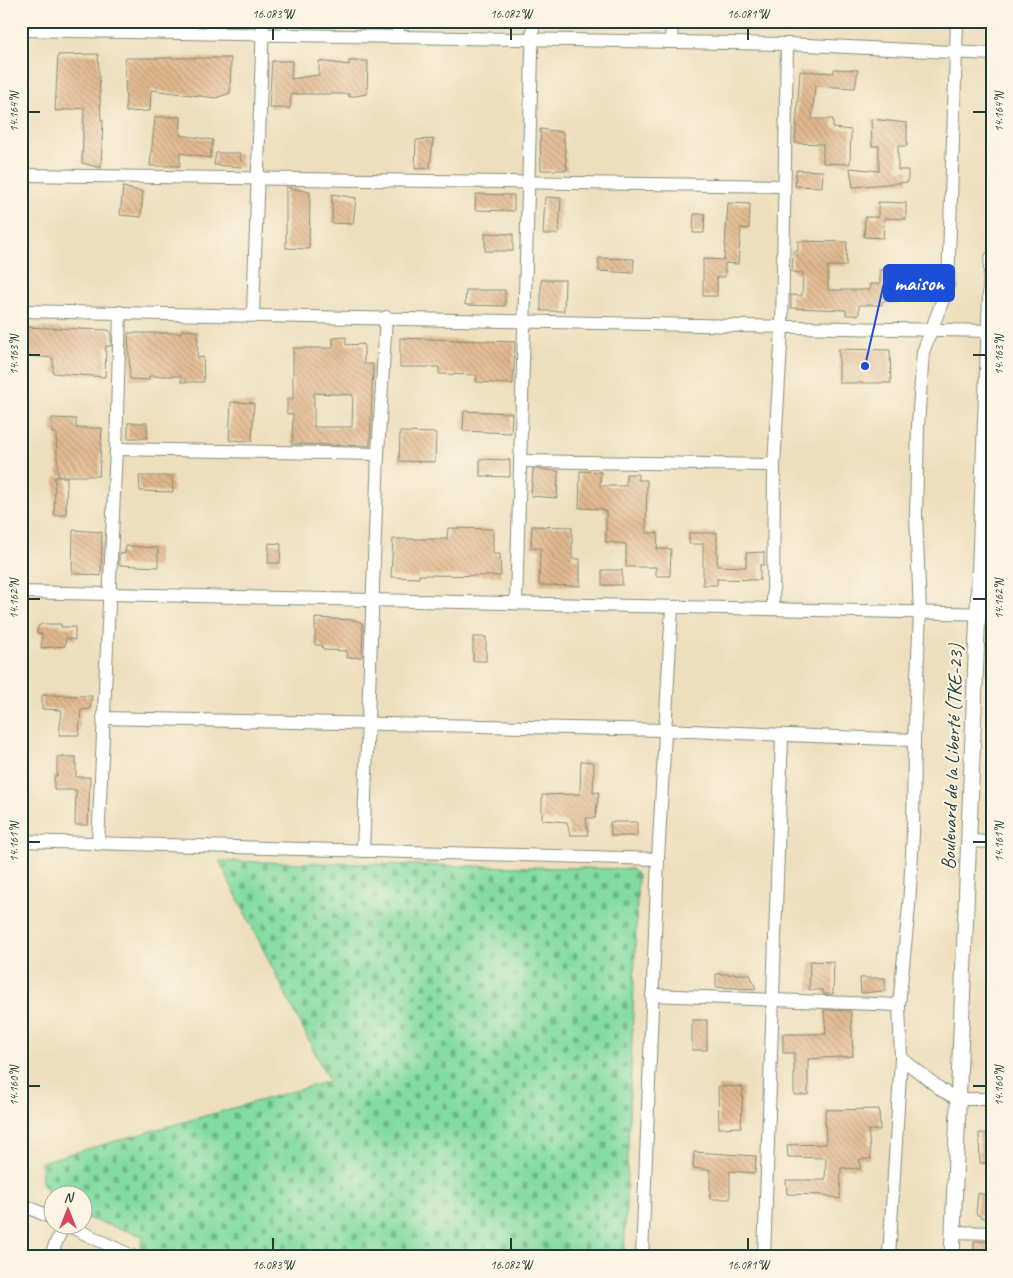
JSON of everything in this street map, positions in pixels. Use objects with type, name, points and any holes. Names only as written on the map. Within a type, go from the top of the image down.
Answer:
[{"type":"street","points":[[253,315],[263,21]]},
{"type":"street","points":[[398,21],[398,37]]},
{"type":"street","points":[[516,603],[533,21]]},
{"type":"street","points":[[671,42],[672,21]]},
{"type":"street","points":[[889,1257],[901,1058],[899,1005],[909,907],[913,834],[914,740],[920,613],[916,515],[918,425],[923,352],[948,286],[957,21]]},
{"type":"street","points":[[21,30],[130,27],[263,35],[787,44],[992,54]]},
{"type":"street","points":[[773,609],[774,465],[782,328],[787,44]]},
{"type":"street","points":[[21,175],[784,186]]},
{"type":"street","name":"Boulevard de la Liberté (TKE-23)","points":[[952,1257],[969,842],[985,614],[992,260]]},
{"type":"street","points":[[21,311],[386,317],[782,328],[990,331]]},
{"type":"street","points":[[98,844],[116,449],[120,312]]},
{"type":"street","points":[[363,851],[367,724],[374,600],[378,454],[386,317]]},
{"type":"street","points":[[116,449],[378,454]]},
{"type":"street","points":[[520,461],[774,465]]},
{"type":"street","points":[[21,592],[985,614]]},
{"type":"street","points":[[642,1257],[658,858],[672,607]]},
{"type":"street","points":[[103,718],[665,730],[914,740]]},
{"type":"street","points":[[764,1257],[782,735]]},
{"type":"street","points":[[21,842],[658,858]]},
{"type":"street","points":[[969,842],[992,842]]},
{"type":"street","points":[[652,995],[899,1005]]},
{"type":"street","points":[[901,1058],[943,1091],[958,1099],[992,1099]]},
{"type":"street","points":[[21,1204],[42,1213]]},
{"type":"street","points":[[953,1232],[992,1233]]},
{"type":"street","points":[[50,1257],[59,1236]]},
{"type":"street","points":[[90,1236],[134,1257]]},
{"type":"green space","points":[[219,861],[631,869],[638,875],[624,1257],[147,1257],[139,1254],[143,1236],[92,1220],[92,1186],[44,1186],[42,1182],[41,1162],[329,1081]]},
{"type":"building","points":[[98,54],[101,120],[103,120],[101,168],[82,163],[84,108],[55,111],[58,55]]},
{"type":"building","points":[[125,58],[231,58],[230,93],[216,98],[151,90],[150,111],[126,112]]},
{"type":"building","points":[[272,61],[292,61],[291,79],[319,75],[319,61],[349,65],[349,61],[368,61],[367,94],[349,97],[349,94],[291,94],[290,108],[269,108]]},
{"type":"building","points":[[834,69],[858,70],[855,88],[815,86],[812,119],[833,119],[833,128],[851,130],[850,164],[823,163],[823,144],[795,143],[800,71],[834,73]]},
{"type":"building","points":[[155,117],[181,117],[180,135],[213,140],[210,158],[180,153],[180,166],[150,166]]},
{"type":"building","points":[[871,119],[907,123],[907,146],[898,146],[898,170],[908,170],[908,182],[853,187],[850,168],[879,171],[879,146],[872,146]]},
{"type":"building","points":[[540,129],[563,132],[567,170],[541,170]]},
{"type":"building","points":[[433,139],[430,168],[415,169],[416,140]]},
{"type":"building","points":[[216,153],[240,153],[242,167],[214,165]]},
{"type":"building","points":[[796,170],[823,171],[822,187],[795,186]]},
{"type":"building","points":[[123,187],[143,192],[141,217],[120,215]]},
{"type":"building","points":[[286,187],[310,192],[309,249],[286,248]]},
{"type":"building","points":[[332,194],[356,198],[353,224],[332,223]]},
{"type":"building","points":[[476,194],[514,195],[514,211],[475,210]]},
{"type":"building","points":[[545,197],[561,198],[559,234],[543,234]]},
{"type":"building","points":[[878,202],[906,203],[906,219],[884,218],[883,238],[864,237],[865,217],[878,217]]},
{"type":"building","points":[[728,203],[750,204],[749,229],[741,228],[738,264],[725,263],[725,277],[717,277],[717,296],[703,296],[703,259],[724,260]]},
{"type":"building","points":[[694,214],[705,214],[704,233],[693,233]]},
{"type":"building","points":[[485,233],[513,234],[513,251],[485,251]]},
{"type":"building","points":[[798,241],[847,242],[846,266],[828,266],[828,290],[870,290],[870,284],[880,284],[880,270],[901,270],[901,301],[882,301],[882,305],[859,305],[859,315],[846,315],[846,310],[791,308],[791,295],[802,296],[803,273],[792,272],[793,251],[798,251]]},
{"type":"building","points":[[599,258],[634,259],[633,273],[599,271]]},
{"type":"building","points":[[541,280],[565,280],[564,311],[541,311]]},
{"type":"building","points":[[466,290],[505,290],[505,306],[465,305]]},
{"type":"building","points":[[21,327],[109,330],[111,333],[111,346],[106,346],[105,377],[53,373],[53,358],[21,355]]},
{"type":"building","points":[[181,330],[198,331],[197,358],[203,357],[204,382],[181,382],[181,376],[149,376],[149,380],[130,379],[128,333],[181,333]]},
{"type":"building","points":[[346,337],[346,345],[364,344],[364,364],[373,364],[370,446],[292,444],[293,414],[287,414],[287,399],[293,399],[293,348],[333,348],[333,338]],"holes":[[[314,393],[353,395],[352,427],[314,427]]]},
{"type":"building","points":[[400,338],[515,342],[513,384],[476,382],[477,375],[439,374],[439,367],[400,367]]},
{"type":"building","points":[[839,349],[890,350],[891,383],[839,383]]},
{"type":"building","points":[[231,402],[254,403],[252,441],[229,440]]},
{"type":"building","points":[[464,411],[512,413],[511,433],[463,431]]},
{"type":"building","points":[[52,418],[76,419],[76,428],[102,428],[99,476],[58,476],[56,433],[52,433]]},
{"type":"building","points":[[128,423],[147,423],[147,438],[128,438]]},
{"type":"building","points":[[400,432],[436,433],[435,462],[399,461]]},
{"type":"building","points":[[480,459],[510,460],[510,477],[480,476]]},
{"type":"building","points":[[533,469],[558,471],[557,498],[531,496]]},
{"type":"building","points":[[580,471],[601,472],[600,486],[626,486],[626,474],[638,474],[638,480],[647,480],[646,533],[658,533],[657,549],[671,549],[670,576],[656,576],[656,567],[626,567],[626,544],[606,542],[606,511],[603,511],[603,509],[579,508]]},
{"type":"building","points":[[139,476],[172,476],[173,492],[140,491]]},
{"type":"building","points":[[55,477],[67,477],[66,515],[54,515]]},
{"type":"building","points":[[532,526],[572,527],[572,559],[580,559],[580,586],[539,585],[540,548],[531,548]]},
{"type":"building","points":[[448,528],[493,529],[493,554],[500,554],[501,576],[419,575],[419,578],[391,577],[393,539],[447,539]]},
{"type":"building","points":[[73,530],[102,532],[101,576],[72,573]]},
{"type":"building","points":[[689,533],[717,533],[717,566],[746,567],[746,553],[764,552],[764,565],[760,565],[760,580],[717,579],[717,585],[703,585],[703,544],[689,544]]},
{"type":"building","points":[[269,543],[281,544],[280,563],[268,563]]},
{"type":"building","points":[[126,546],[158,548],[158,567],[119,565],[119,553],[125,554]]},
{"type":"building","points":[[602,570],[622,570],[622,585],[602,585]]},
{"type":"building","points":[[315,618],[355,620],[363,624],[362,657],[347,658],[347,651],[324,650],[321,645],[315,645]]},
{"type":"building","points":[[42,624],[61,624],[61,627],[75,627],[75,640],[66,638],[65,646],[41,648],[42,634],[37,633],[38,626]]},
{"type":"building","points":[[473,637],[486,637],[486,661],[473,661]]},
{"type":"building","points":[[42,695],[92,696],[90,709],[81,710],[79,735],[59,735],[62,710],[42,709]]},
{"type":"building","points":[[57,757],[76,757],[76,777],[90,777],[88,825],[75,825],[76,790],[54,790],[54,776],[57,776]]},
{"type":"building","points":[[581,761],[594,762],[593,793],[599,792],[595,818],[586,818],[588,835],[570,835],[567,822],[542,820],[542,795],[580,794]]},
{"type":"building","points":[[610,822],[637,822],[637,836],[611,836]]},
{"type":"building","points":[[810,961],[834,962],[833,994],[823,994],[823,990],[809,990]]},
{"type":"building","points":[[716,974],[750,974],[756,989],[716,987]]},
{"type":"building","points":[[860,978],[885,978],[885,991],[861,993]]},
{"type":"building","points":[[824,1010],[851,1011],[853,1056],[808,1059],[808,1095],[794,1095],[794,1053],[783,1053],[783,1034],[826,1034]]},
{"type":"building","points":[[692,1020],[707,1020],[707,1050],[692,1050]]},
{"type":"building","points":[[718,1086],[743,1087],[741,1127],[719,1128]]},
{"type":"building","points":[[879,1109],[880,1130],[868,1130],[871,1159],[860,1159],[860,1169],[841,1168],[840,1199],[824,1195],[787,1194],[786,1180],[825,1180],[826,1158],[788,1157],[787,1145],[826,1144],[825,1110]]},
{"type":"building","points":[[979,1133],[992,1134],[992,1163],[980,1163]]},
{"type":"building","points":[[694,1152],[756,1156],[755,1173],[730,1171],[730,1199],[710,1199],[710,1170],[693,1168]]},
{"type":"building","points":[[978,1193],[992,1197],[992,1222],[976,1214]]},
{"type":"building","points":[[974,1241],[992,1242],[992,1257],[974,1257]]},
{"type":"place","name":"maison","points":[[865,366]]}]
